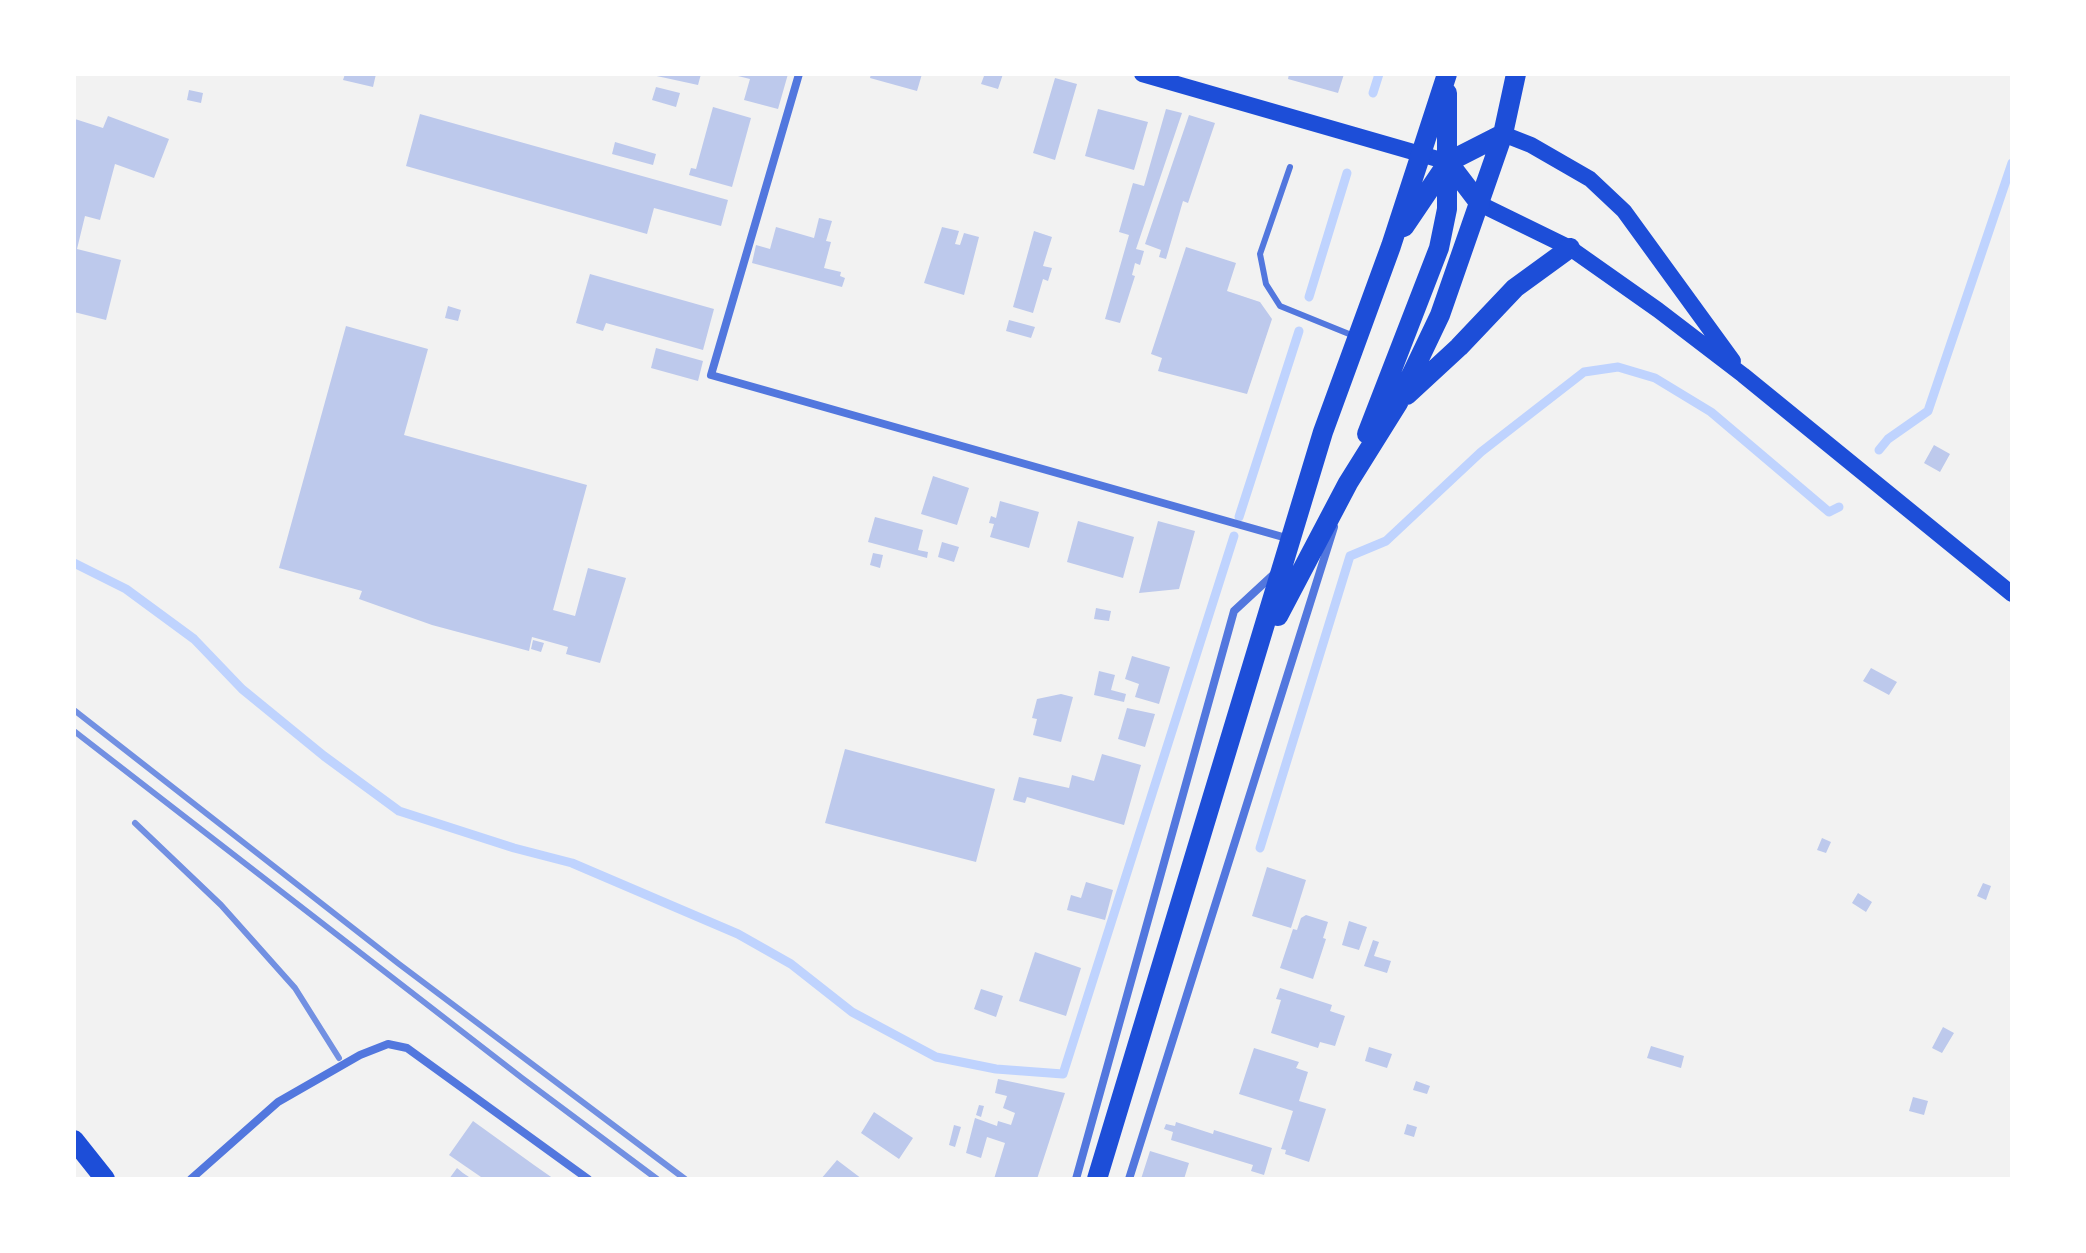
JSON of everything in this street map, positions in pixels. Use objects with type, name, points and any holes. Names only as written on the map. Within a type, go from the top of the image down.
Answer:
[{"type":"main road","points":[[1142,74],[1448,162],[1480,204],[1570,248],[1743,375],[2012,594]]},
{"type":"main road","points":[[1256,659],[1348,483],[1398,403],[1440,315],[1503,134],[1516,74]]},
{"type":"main road","points":[[1097,1179],[1323,432],[1391,246],[1447,75]]},
{"type":"main road","points":[[1348,483],[1439,248],[1447,209],[1447,75]]},
{"type":"main road","points":[[1391,246],[1448,162],[1503,134],[1531,145],[1590,179],[1624,211],[1743,375]]},
{"type":"main road","points":[[1398,403],[1459,347],[1515,288],[1570,248]]},
{"type":"main road","points":[[74,1140],[105,1179]]},
{"type":"street","points":[[799,74],[711,375],[1291,539]]},
{"type":"street","points":[[1129,1179],[1348,483]]},
{"type":"street","points":[[1076,1179],[1234,611],[1283,566]]},
{"type":"street","points":[[191,1179],[278,1102],[360,1055],[388,1044],[407,1048],[588,1179]]},
{"type":"lane","points":[[1290,167],[1260,254],[1266,284],[1280,306],[1357,338]]},
{"type":"building","points":[[345,74],[376,74],[373,87],[343,80]]},
{"type":"building","points":[[652,74],[701,74],[698,85],[652,75]]},
{"type":"building","points":[[788,74],[778,109],[744,100],[750,79],[734,75]]},
{"type":"building","points":[[871,74],[922,74],[917,91],[870,78]]},
{"type":"building","points":[[1003,74],[998,89],[981,84],[984,76],[978,75]]},
{"type":"building","points":[[1289,74],[1344,74],[1338,93],[1288,79]]},
{"type":"building","points":[[1055,78],[1077,84],[1055,160],[1033,153]]},
{"type":"building","points":[[656,87],[680,93],[676,107],[652,100]]},
{"type":"building","points":[[189,90],[203,93],[201,103],[187,100]]},
{"type":"building","points":[[713,107],[751,118],[732,187],[689,175],[691,168],[696,169]]},
{"type":"building","points":[[1098,109],[1148,122],[1134,170],[1085,156]]},
{"type":"building","points":[[1166,109],[1182,113],[1136,249],[1144,251],[1140,265],[1135,263],[1132,275],[1135,276],[1120,323],[1105,319],[1129,235],[1119,232],[1133,183],[1144,186]]},
{"type":"building","points":[[420,114],[728,200],[721,226],[654,208],[647,234],[406,166]]},
{"type":"building","points":[[1189,115],[1215,123],[1188,203],[1183,201],[1166,259],[1159,257],[1161,250],[1145,244]]},
{"type":"building","points":[[108,116],[169,139],[154,178],[115,164],[100,220],[85,216],[77,249],[121,260],[106,320],[74,312],[74,123],[75,119],[103,128]]},
{"type":"building","points":[[615,142],[656,154],[653,165],[612,154]]},
{"type":"building","points":[[819,218],[832,221],[826,241],[831,242],[824,268],[841,272],[840,276],[845,278],[842,287],[752,263],[756,245],[770,249],[776,227],[814,238]]},
{"type":"building","points":[[942,227],[959,231],[955,244],[960,245],[964,233],[979,237],[964,295],[924,283]]},
{"type":"building","points":[[1034,231],[1052,237],[1043,266],[1052,268],[1048,281],[1043,279],[1033,313],[1013,307]]},
{"type":"building","points":[[1186,247],[1236,263],[1227,291],[1260,302],[1272,319],[1247,394],[1158,371],[1162,358],[1151,354]]},
{"type":"building","points":[[590,274],[714,309],[703,350],[606,323],[603,331],[576,323]]},
{"type":"building","points":[[448,306],[461,310],[458,321],[445,318]]},
{"type":"building","points":[[1009,320],[1035,327],[1031,338],[1006,331]]},
{"type":"building","points":[[346,326],[428,349],[404,435],[587,485],[553,610],[575,616],[588,568],[626,578],[600,663],[566,654],[568,647],[532,637],[529,651],[432,625],[359,599],[362,591],[279,568]]},
{"type":"building","points":[[656,348],[703,361],[698,381],[651,368]]},
{"type":"building","points":[[1934,445],[1950,454],[1940,472],[1924,463]]},
{"type":"building","points":[[933,476],[969,488],[957,525],[921,514]]},
{"type":"building","points":[[1000,501],[1039,512],[1029,548],[990,537],[994,524],[989,523],[991,516],[996,518]]},
{"type":"building","points":[[875,517],[923,530],[918,550],[928,552],[927,558],[868,542]]},
{"type":"building","points":[[1078,521],[1134,537],[1123,578],[1067,562]]},
{"type":"building","points":[[1158,521],[1195,531],[1179,589],[1139,593]]},
{"type":"building","points":[[942,542],[959,547],[954,562],[938,557]]},
{"type":"building","points":[[873,553],[883,555],[880,568],[870,565]]},
{"type":"building","points":[[1096,608],[1111,611],[1109,621],[1094,619]]},
{"type":"building","points":[[533,640],[544,643],[541,652],[531,649]]},
{"type":"building","points":[[1132,656],[1170,667],[1159,704],[1135,697],[1139,684],[1125,679]]},
{"type":"building","points":[[1871,668],[1897,682],[1889,695],[1863,681]]},
{"type":"building","points":[[1099,671],[1115,675],[1111,690],[1126,694],[1124,702],[1094,695]]},
{"type":"building","points":[[1061,694],[1073,697],[1061,742],[1033,735],[1037,719],[1032,718],[1037,699]]},
{"type":"building","points":[[1127,708],[1155,714],[1145,747],[1118,739]]},
{"type":"building","points":[[845,749],[995,789],[976,862],[825,823]]},
{"type":"building","points":[[1102,754],[1141,765],[1124,825],[1027,797],[1025,803],[1013,800],[1019,777],[1069,788],[1072,775],[1094,781]]},
{"type":"building","points":[[1822,838],[1831,842],[1826,853],[1817,850]]},
{"type":"building","points":[[1267,867],[1306,880],[1291,928],[1252,916]]},
{"type":"building","points":[[1086,882],[1113,890],[1105,920],[1067,910],[1071,895],[1081,898]]},
{"type":"building","points":[[1983,883],[1991,886],[1986,900],[1977,896]]},
{"type":"building","points":[[1858,893],[1872,902],[1866,912],[1852,903]]},
{"type":"building","points":[[1306,915],[1328,922],[1313,979],[1280,968],[1293,929],[1297,930],[1301,918]]},
{"type":"building","points":[[1349,921],[1367,927],[1359,950],[1342,945]]},
{"type":"building","points":[[1373,940],[1379,942],[1374,956],[1391,961],[1387,973],[1364,966]]},
{"type":"building","points":[[1035,952],[1081,968],[1066,1016],[1019,1001]]},
{"type":"building","points":[[1280,988],[1332,1005],[1330,1011],[1345,1016],[1335,1046],[1320,1042],[1318,1048],[1271,1033],[1281,1000],[1276,999]]},
{"type":"building","points":[[981,989],[1003,996],[996,1017],[974,1009]]},
{"type":"building","points":[[1943,1027],[1954,1033],[1942,1053],[1932,1048]]},
{"type":"building","points":[[1651,1046],[1684,1056],[1681,1068],[1647,1058]]},
{"type":"building","points":[[1369,1047],[1392,1054],[1387,1068],[1365,1061]]},
{"type":"building","points":[[1254,1048],[1299,1062],[1296,1068],[1308,1072],[1299,1101],[1326,1109],[1309,1162],[1285,1154],[1286,1150],[1281,1149],[1293,1111],[1239,1094]]},
{"type":"building","points":[[998,1079],[1065,1093],[1037,1179],[994,1179],[1005,1143],[987,1137],[981,1158],[966,1153],[975,1118],[997,1126],[998,1121],[1011,1125],[1015,1113],[1003,1108],[1007,1096],[995,1093]]},
{"type":"building","points":[[1416,1081],[1430,1086],[1427,1094],[1413,1090]]},
{"type":"building","points":[[1913,1097],[1928,1101],[1924,1115],[1909,1111]]},
{"type":"building","points":[[979,1105],[984,1106],[981,1117],[976,1115]]},
{"type":"building","points":[[874,1112],[913,1138],[899,1159],[861,1133]]},
{"type":"building","points":[[473,1121],[554,1179],[481,1177],[449,1155]]},
{"type":"building","points":[[1176,1122],[1272,1148],[1264,1175],[1251,1171],[1253,1165],[1171,1140],[1173,1132],[1164,1129],[1166,1124],[1175,1126]]},
{"type":"building","points":[[1407,1124],[1417,1127],[1414,1137],[1404,1134]]},
{"type":"building","points":[[954,1125],[961,1127],[955,1147],[949,1145]]},
{"type":"building","points":[[1150,1151],[1189,1163],[1184,1179],[1141,1179]]},
{"type":"building","points":[[837,1160],[862,1179],[821,1179]]},
{"type":"building","points":[[457,1168],[463,1173],[472,1179],[449,1179]]},
{"type":"waterway","points":[[1373,93],[1379,74]]},
{"type":"waterway","points":[[1879,450],[1888,439],[1928,411],[2012,163]]},
{"type":"waterway","points":[[1309,297],[1347,173]]},
{"type":"waterway","points":[[1239,517],[1299,331]]},
{"type":"waterway","points":[[1260,848],[1350,556],[1386,541],[1481,452],[1584,372],[1618,367],[1655,378],[1711,412],[1829,512],[1839,507]]},
{"type":"waterway","points":[[74,563],[126,589],[194,639],[242,689],[324,756],[399,811],[572,863],[738,934],[791,964],[852,1012],[936,1057],[996,1069],[1063,1074],[1234,536]]},
{"type":"railway","points":[[74,710],[399,964],[685,1179]]},
{"type":"railway","points":[[74,731],[657,1179]]},
{"type":"railway","points":[[135,823],[221,905],[295,988],[339,1058]]}]
